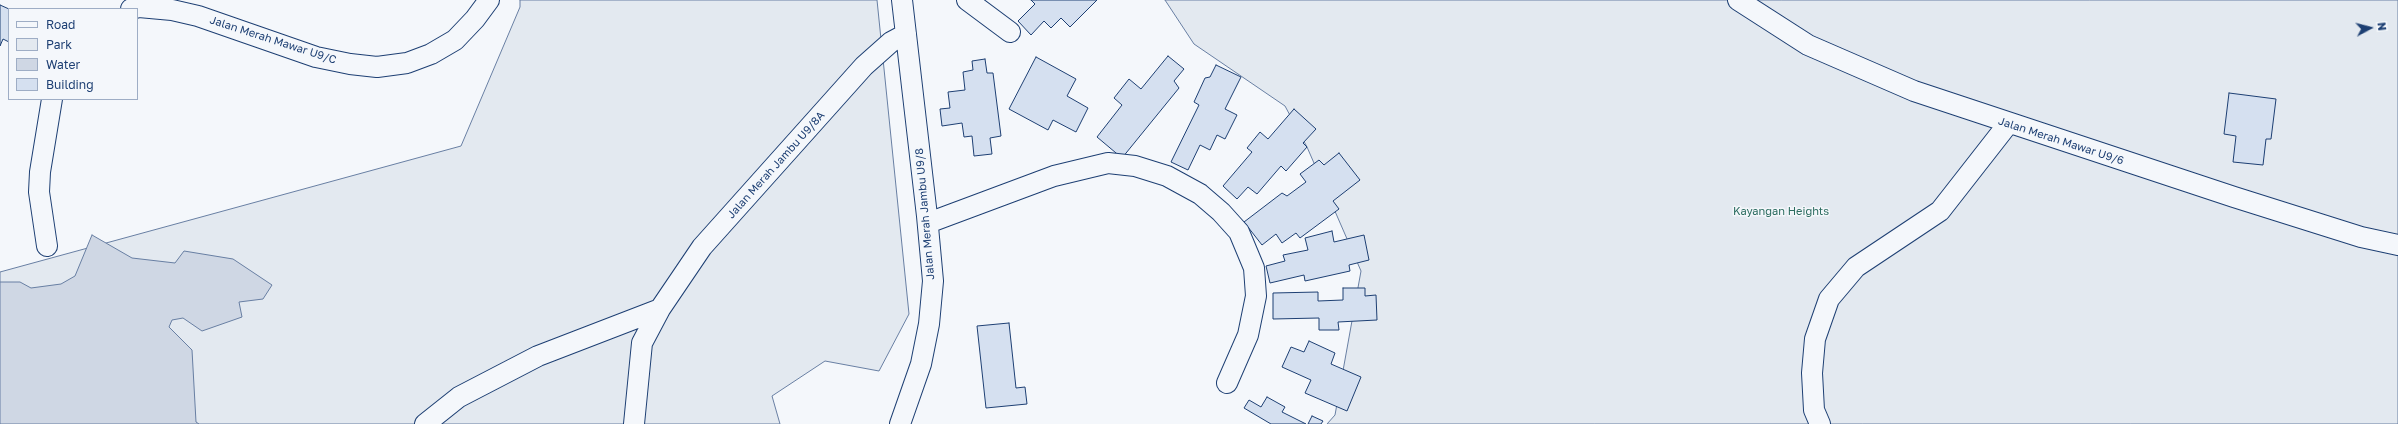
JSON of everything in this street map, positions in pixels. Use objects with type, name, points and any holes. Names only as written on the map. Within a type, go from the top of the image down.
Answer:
[{"type":"street","name":"Jalan Merah Mawar U9/C","points":[[135,8],[139,7],[179,11],[198,16],[316,57],[350,64],[377,67],[407,63],[431,54],[455,40],[475,19],[489,0]]},
{"type":"street","name":"Jalan Merah Jambu U9/8","points":[[900,424],[921,364],[929,324],[933,282],[928,223],[902,0]]},
{"type":"street","points":[[967,0],[1010,32]]},
{"type":"street","name":"Jalan Merah Mawar U9/6","points":[[1738,0],[1808,45],[1914,91],[2008,124],[2339,230],[2398,245]]},
{"type":"street","name":"Jalan Merah Jambu U9/8A","points":[[634,424],[642,342],[660,309],[702,247],[864,66],[891,42],[906,34]]},
{"type":"street","points":[[47,246],[39,192],[40,172],[52,100]]},
{"type":"street","points":[[1820,424],[1814,410],[1812,373],[1815,339],[1830,299],[1856,267],[1940,211],[2008,124]]},
{"type":"street","points":[[928,223],[1054,176],[1108,163],[1135,166],[1167,176],[1200,194],[1239,232],[1254,268],[1256,296],[1248,335],[1226,384]]},
{"type":"street","points":[[425,424],[459,397],[538,356],[660,309]]},
{"type":"green space","points":[[520,0],[877,0],[909,314],[879,371],[825,361],[772,396],[780,424],[0,424],[0,272],[461,146],[520,7]]},
{"type":"green space","name":"Kayangan Heights","points":[[1165,0],[2398,0],[2398,424],[1327,424],[1335,415],[1361,271],[1307,147],[1285,106],[1194,44]]},
{"type":"water","points":[[92,235],[132,258],[175,263],[184,251],[233,259],[272,285],[263,299],[239,302],[242,317],[202,331],[183,318],[172,320],[169,327],[192,350],[196,422],[199,424],[0,424],[0,282],[20,282],[31,288],[61,284],[75,276]]},
{"type":"building","points":[[1031,0],[1097,0],[1070,27],[1061,18],[1051,28],[1044,21],[1031,35],[1018,21],[1035,4]]},
{"type":"building","points":[[0,5],[8,9],[8,42],[3,39],[0,46]]},
{"type":"building","points":[[1168,56],[1184,69],[1174,81],[1179,88],[1122,158],[1097,137],[1122,105],[1114,98],[1129,79],[1141,89]]},
{"type":"building","points":[[1036,57],[1076,79],[1067,96],[1088,108],[1076,132],[1053,120],[1048,130],[1009,109]]},
{"type":"building","points":[[985,59],[987,73],[993,73],[1001,136],[990,138],[992,154],[974,156],[972,136],[964,137],[962,123],[942,126],[940,109],[950,108],[948,92],[965,90],[963,72],[973,70],[972,61]]},
{"type":"building","points":[[1216,65],[1241,77],[1225,109],[1237,115],[1225,139],[1217,135],[1210,150],[1200,145],[1188,170],[1171,162],[1199,105],[1194,102],[1205,78],[1210,77]]},
{"type":"building","points":[[2229,93],[2276,99],[2271,139],[2266,139],[2263,165],[2233,162],[2236,136],[2224,134]]},
{"type":"building","points":[[1294,109],[1316,129],[1303,143],[1307,147],[1286,171],[1281,166],[1257,194],[1248,187],[1237,199],[1223,186],[1252,152],[1247,148],[1260,132],[1268,139]]},
{"type":"building","points":[[1339,153],[1360,180],[1333,201],[1339,209],[1300,238],[1296,233],[1282,243],[1276,234],[1262,245],[1244,222],[1282,193],[1287,196],[1306,182],[1300,174],[1319,160],[1324,165]]},
{"type":"building","points":[[1332,231],[1334,242],[1364,235],[1369,260],[1349,265],[1350,271],[1305,281],[1304,275],[1270,283],[1266,266],[1285,261],[1283,255],[1308,250],[1305,238]]},
{"type":"building","points":[[1343,288],[1365,288],[1365,296],[1376,295],[1377,320],[1338,322],[1339,330],[1319,330],[1319,318],[1273,319],[1273,293],[1318,292],[1318,301],[1343,300]]},
{"type":"building","points":[[1009,323],[1016,388],[1025,387],[1027,404],[986,408],[977,326]]},
{"type":"building","points":[[1309,341],[1335,353],[1331,364],[1361,377],[1347,411],[1305,393],[1311,380],[1282,367],[1291,347],[1304,352]]},
{"type":"building","points":[[1267,397],[1285,407],[1282,412],[1306,424],[1271,424],[1244,408],[1249,400],[1261,407]]},
{"type":"building","points":[[1312,416],[1323,421],[1321,424],[1308,424]]}]
